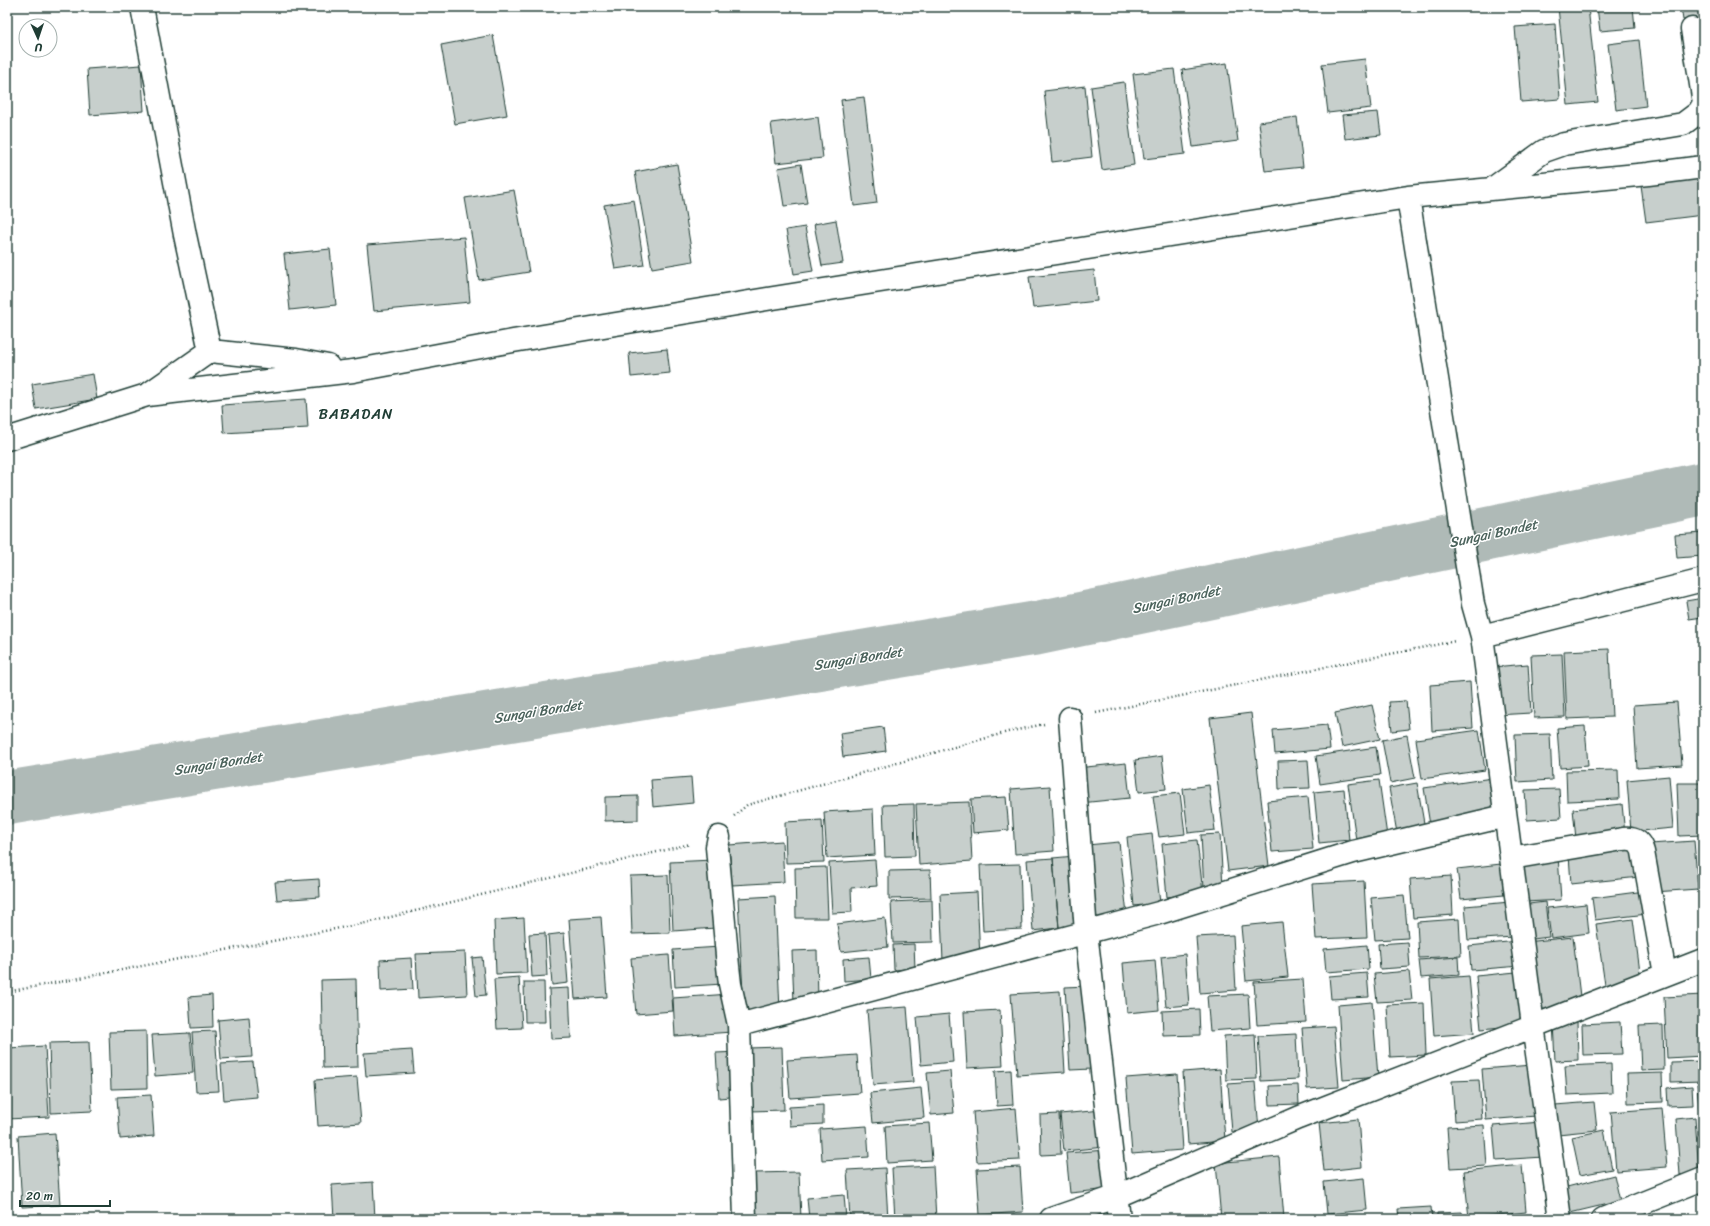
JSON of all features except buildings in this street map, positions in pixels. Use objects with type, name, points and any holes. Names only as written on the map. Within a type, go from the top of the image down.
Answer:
[{"type":"street","points":[[142,7],[185,235],[210,352]]},
{"type":"street","points":[[1692,29],[1703,97]]},
{"type":"street","points":[[1492,189],[1544,151],[1564,144],[1683,124],[1699,112],[1703,105]]},
{"type":"street","points":[[7,439],[147,395],[353,371],[513,341],[767,299],[1410,207],[1492,189],[1648,174],[1703,167]]},
{"type":"street","points":[[1410,207],[1473,604],[1482,636],[1560,1219]]},
{"type":"street","points":[[147,395],[210,352],[296,360],[353,371]]},
{"type":"street","points":[[1482,636],[1703,580]]},
{"type":"street","points":[[1070,718],[1086,932],[1115,1197],[1119,1219]]},
{"type":"street","points":[[739,1025],[1159,913],[1353,852],[1505,816]]},
{"type":"street","points":[[719,837],[717,847],[728,966],[731,991],[739,1025],[745,1219]]},
{"type":"street","points":[[1511,858],[1622,839],[1632,838],[1638,841],[1643,852],[1665,974]]},
{"type":"street","points":[[1051,1219],[1115,1197],[1298,1118],[1533,1025],[1703,960]]},
{"type":"street","points":[[1603,1219],[1703,1179]]},
{"type":"path","points":[[7,992],[366,923],[719,837]]},
{"type":"waterway","name":"Sungai Bondet","points":[[7,798],[1038,628],[1703,489]]},
{"type":"district","name":"BABADAN","points":[[356,414]]}]
